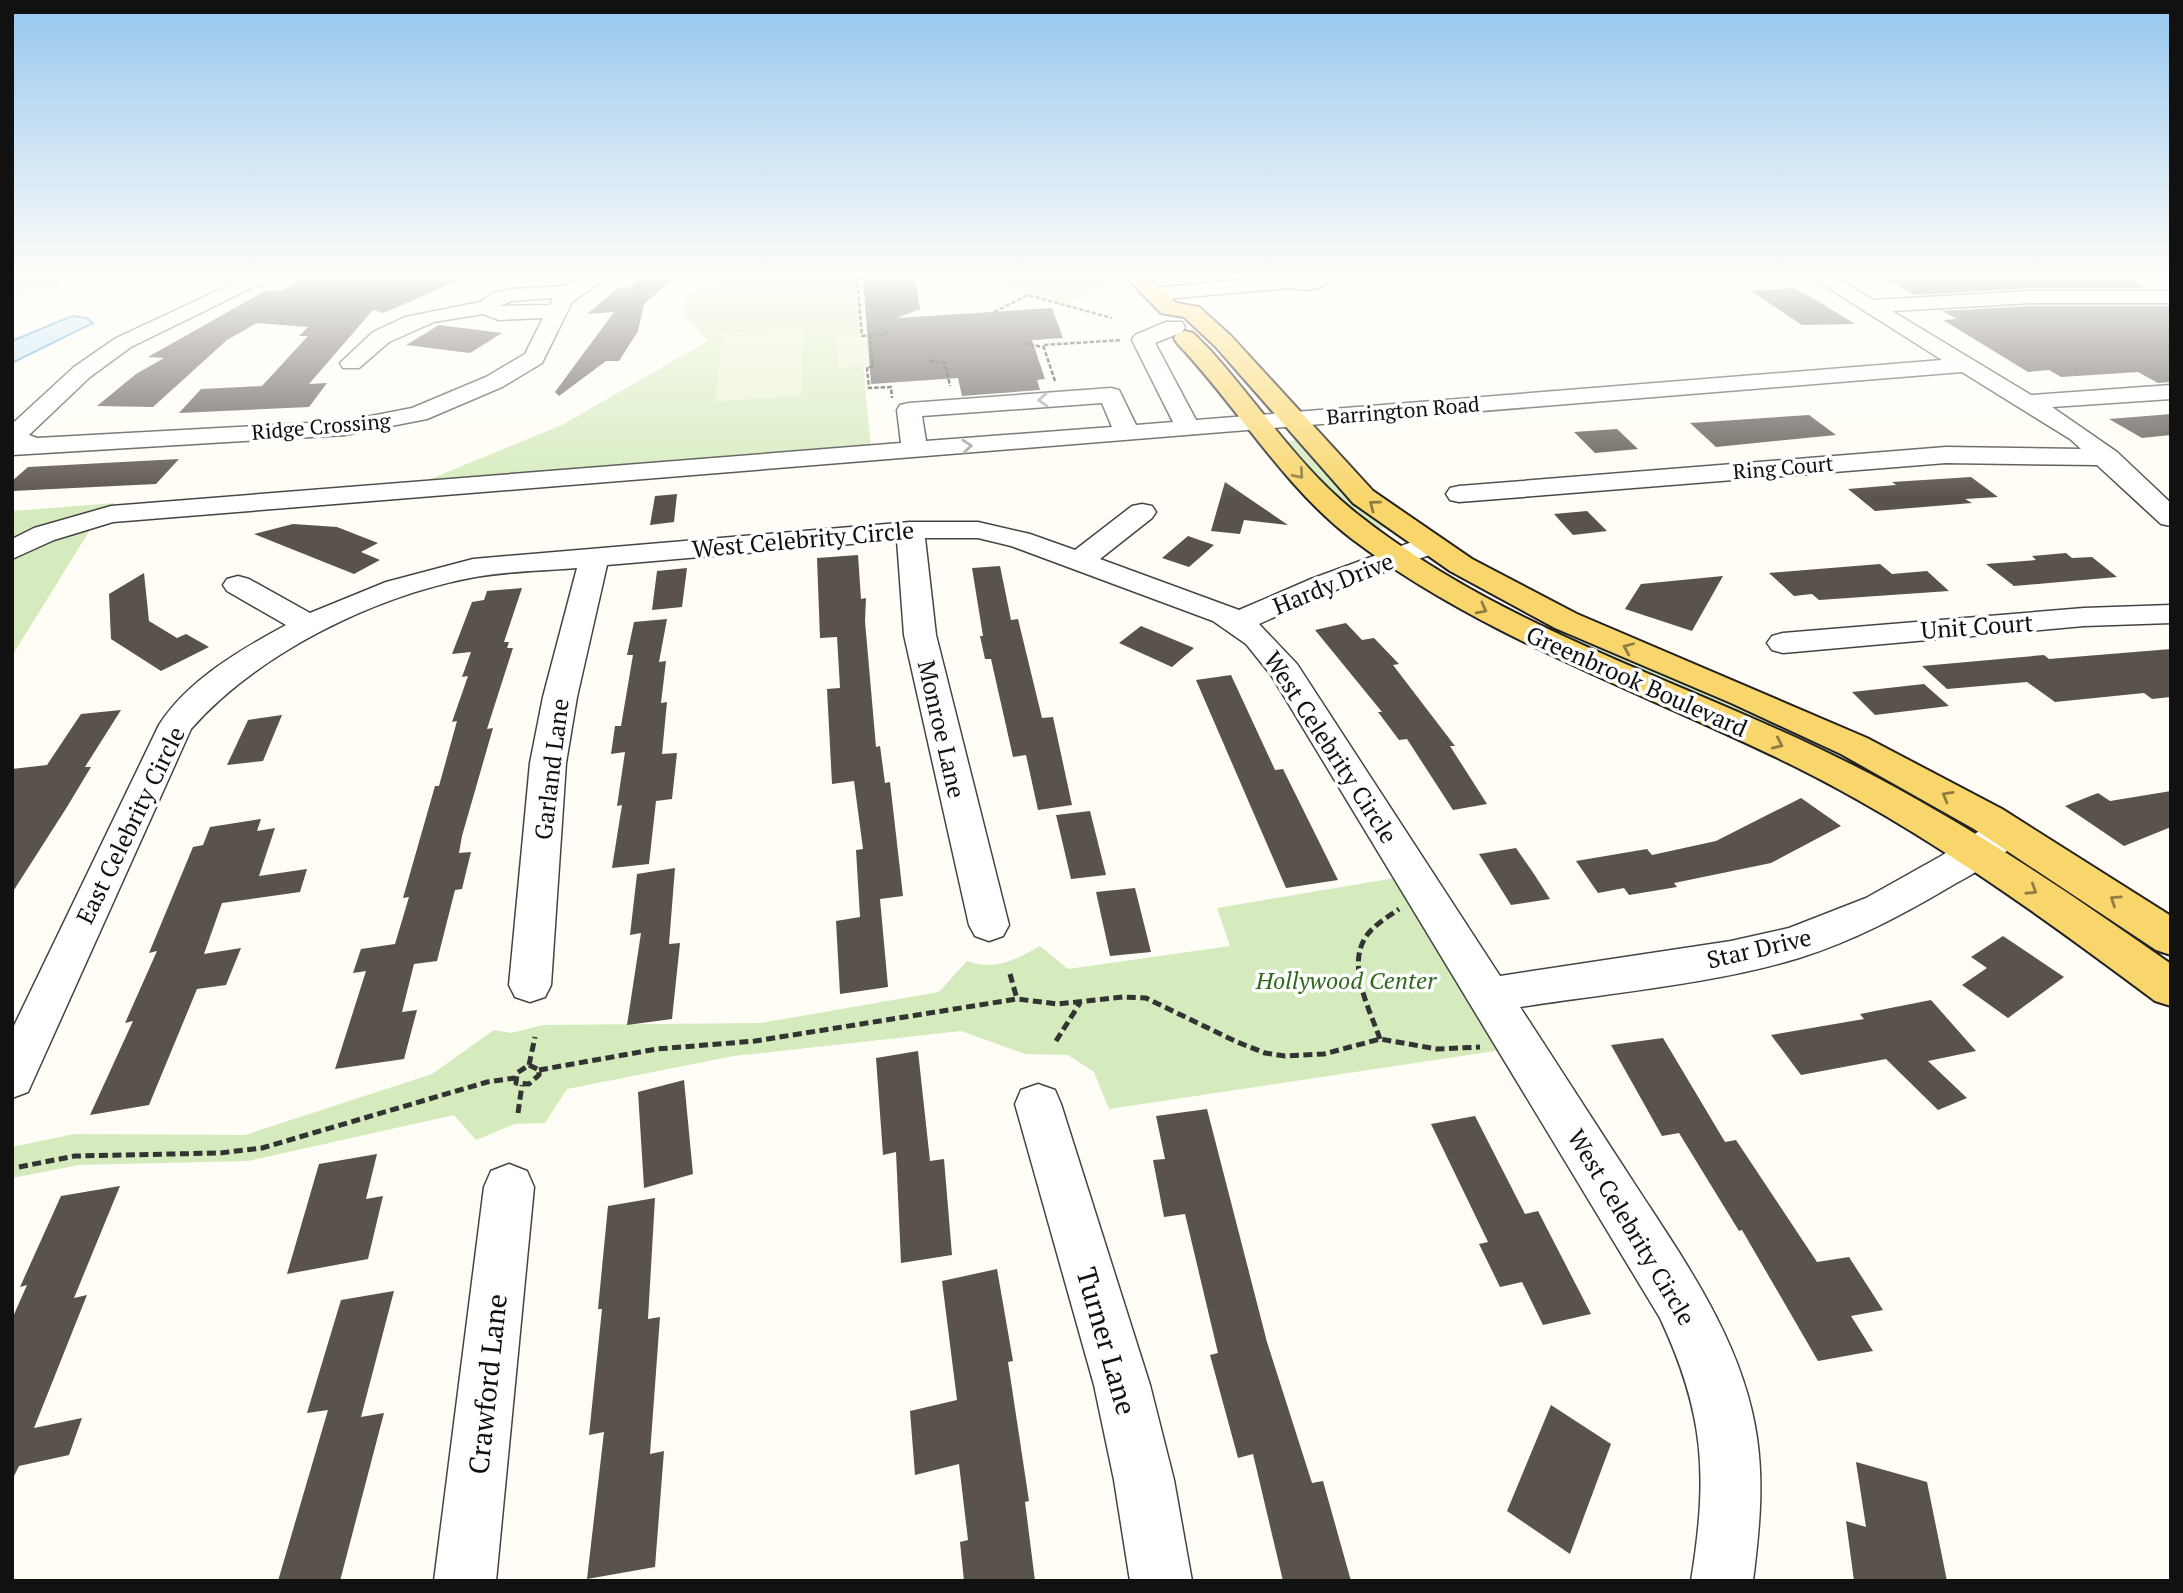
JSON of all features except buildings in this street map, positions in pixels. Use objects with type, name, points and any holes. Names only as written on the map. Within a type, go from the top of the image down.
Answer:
[{"type":"main road","name":"Greenbrook Boulevard","points":[[1200,351],[1304,480],[1332,508],[1396,557],[1476,606],[1538,638],[1991,842],[2171,938]]},
{"type":"main road","name":"Greenbrook Boulevard","points":[[1233,351],[1363,497],[1430,545],[1487,580],[1566,621],[1743,695],[1854,746],[1991,842],[2083,924],[2171,988]]},
{"type":"street","points":[[21,433],[84,370],[111,351]]},
{"type":"street","points":[[351,363],[362,351]]},
{"type":"street","name":"Ridge Crossing","points":[[21,433],[345,428],[400,419],[450,403],[524,366],[538,351]]},
{"type":"street","points":[[1149,351],[1188,428]]},
{"type":"street","points":[[1946,351],[2079,434],[2108,457],[2171,518]]},
{"type":"street","name":"Barrington Road","points":[[12,550],[44,534],[111,514],[1969,365]]},
{"type":"street","points":[[2029,402],[2171,392]]},
{"type":"street","points":[[914,450],[909,410],[1111,395],[1127,433]]},
{"type":"street","name":"Ring Court","points":[[1459,494],[1946,454],[2108,457]]},
{"type":"street","points":[[1079,561],[1142,512]]},
{"type":"street","name":"West Celebrity Circle","points":[[311,627],[369,598],[433,575],[473,568],[958,528],[999,534],[1079,561],[1238,622],[1271,651],[1285,671],[1679,1299],[1706,1352],[1722,1400],[1732,1447],[1734,1489],[1722,1581]]},
{"type":"street","name":"Monroe Lane","points":[[910,530],[920,635],[934,704],[989,925]]},
{"type":"street","name":"Hardy Drive","points":[[1238,622],[1322,585],[1430,545]]},
{"type":"street","name":"Garland Lane","points":[[530,985],[548,763],[560,697],[594,556]]},
{"type":"street","points":[[238,585],[311,627]]},
{"type":"street","name":"Unit Court","points":[[1783,643],[2060,619],[2171,614]]},
{"type":"street","name":"East Celebrity Circle","points":[[12,1078],[176,725],[188,709],[218,681],[311,627]]},
{"type":"street","name":"Star Drive","points":[[1487,995],[1731,957],[1795,943],[1880,909],[1991,842]]},
{"type":"street","name":"Turner Lane","points":[[1038,1104],[1122,1385],[1144,1480],[1161,1581]]},
{"type":"street","name":"Crawford Lane","points":[[465,1581],[509,1187]]},
{"type":"path","points":[[872,351],[873,367],[867,367],[869,388],[891,387],[893,405]]},
{"type":"path","points":[[1045,351],[1057,387]]},
{"type":"path","points":[[929,361],[945,363],[952,393]]},
{"type":"path","points":[[1380,1039],[1360,972],[1360,950],[1371,931],[1408,902]]},
{"type":"path","points":[[1010,974],[1017,999]]},
{"type":"path","points":[[19,1167],[75,1156],[220,1153],[262,1148],[487,1082],[515,1078],[522,1068],[529,1065],[539,1070],[657,1049],[755,1041],[1017,999],[1058,1004],[1123,997],[1146,999],[1237,1042],[1265,1053],[1285,1056],[1324,1054],[1380,1039],[1437,1049],[1489,1045]]},
{"type":"path","points":[[1056,1041],[1080,1002]]},
{"type":"path","points":[[529,1065],[535,1037]]},
{"type":"path","points":[[522,1085],[535,1080],[539,1070]]},
{"type":"path","points":[[515,1078],[522,1085]]},
{"type":"path","points":[[518,1113],[522,1085]]},
{"type":"green space","points":[[690,351],[862,351],[871,449],[413,486],[562,425]]},
{"type":"green space","points":[[721,351],[802,351],[802,395],[715,402]]},
{"type":"green space","points":[[837,351],[868,351],[869,366],[837,368]]},
{"type":"green space","points":[[1297,440],[1340,489],[1387,526],[1376,530],[1319,482],[1285,442]]},
{"type":"green space","points":[[115,503],[93,525],[12,656],[12,511]]},
{"type":"green space","points":[[1530,621],[1763,714],[1930,798],[1921,806]]},
{"type":"green space","name":"Hollywood Center","points":[[1395,878],[1502,1050],[1109,1109],[1094,1072],[1068,1055],[1025,1054],[961,1031],[734,1056],[567,1089],[545,1123],[515,1124],[476,1140],[454,1115],[248,1161],[79,1165],[12,1178],[12,1147],[74,1134],[245,1135],[432,1074],[494,1030],[511,1033],[543,1025],[761,1023],[939,992],[967,961],[996,964],[1013,960],[1040,946],[1068,969],[1230,946],[1217,908]]},
{"type":"water","points":[[12,351],[36,351],[12,363]]}]
